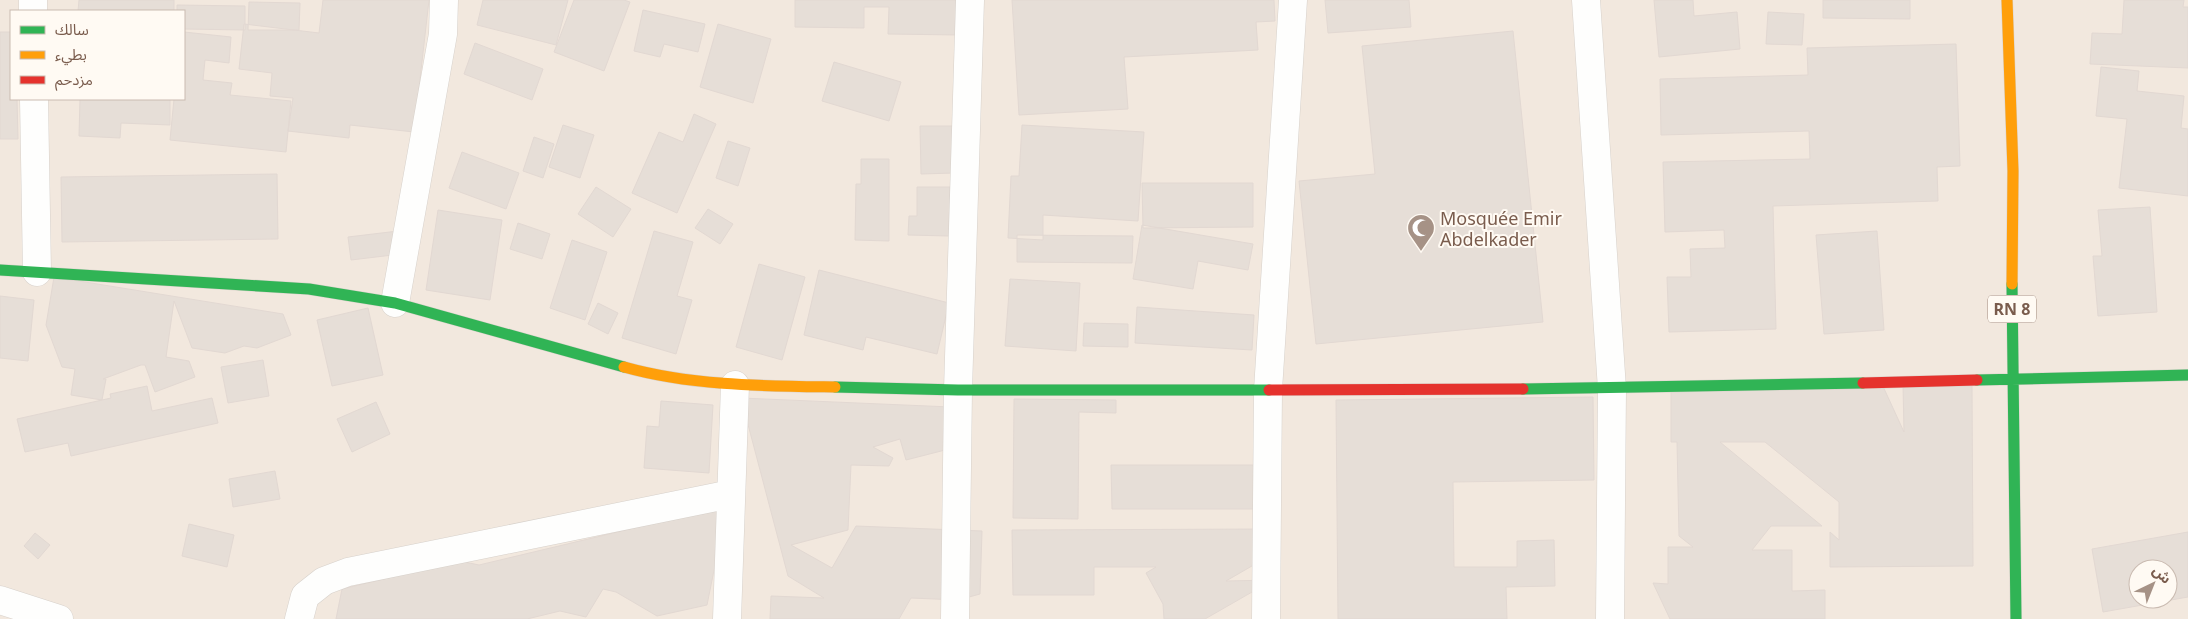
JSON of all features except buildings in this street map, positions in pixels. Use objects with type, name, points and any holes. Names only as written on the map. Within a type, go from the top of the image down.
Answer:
[{"type":"street","points":[[395,303],[443,34],[444,0]]},
{"type":"street","points":[[954,619],[958,390],[970,0]]},
{"type":"street","points":[[1266,619],[1268,390],[1293,0]]},
{"type":"street","points":[[1586,0],[1612,389],[1610,619]]},
{"type":"street","name":"RN 8","points":[[2007,0],[2013,170],[2012,379],[2016,619]]},
{"type":"street","points":[[34,100],[37,272]]},
{"type":"street","points":[[0,270],[309,289],[395,303],[646,373],[735,385],[958,390],[1612,389],[2188,375]]},
{"type":"street","points":[[727,619],[735,385]]},
{"type":"street","points":[[298,619],[305,596],[324,581],[348,572],[731,494]]},
{"type":"street","points":[[0,600],[59,619]]},
{"type":"shaded area","points":[[0,0],[2188,0],[2188,619],[0,619]]},
{"type":"traffic: fast","points":[[0,270],[309,289],[395,303],[624,367]]},
{"type":"traffic: fast","points":[[2012,284],[2016,619]]},
{"type":"traffic: fast","points":[[1977,380],[2188,375]]},
{"type":"traffic: fast","points":[[1523,389],[1863,383]]},
{"type":"traffic: fast","points":[[835,387],[958,390],[1269,390]]},
{"type":"traffic: slow","points":[[2007,0],[2013,171],[2012,284]]},
{"type":"traffic: slow","points":[[624,367],[676,378],[728,384],[835,387]]},
{"type":"traffic: jam","points":[[1863,383],[1977,380]]},
{"type":"traffic: jam","points":[[1269,390],[1523,389]]},
{"type":"place","name":"Mosquée Emir Abdelkader","points":[[1421,252]]}]
